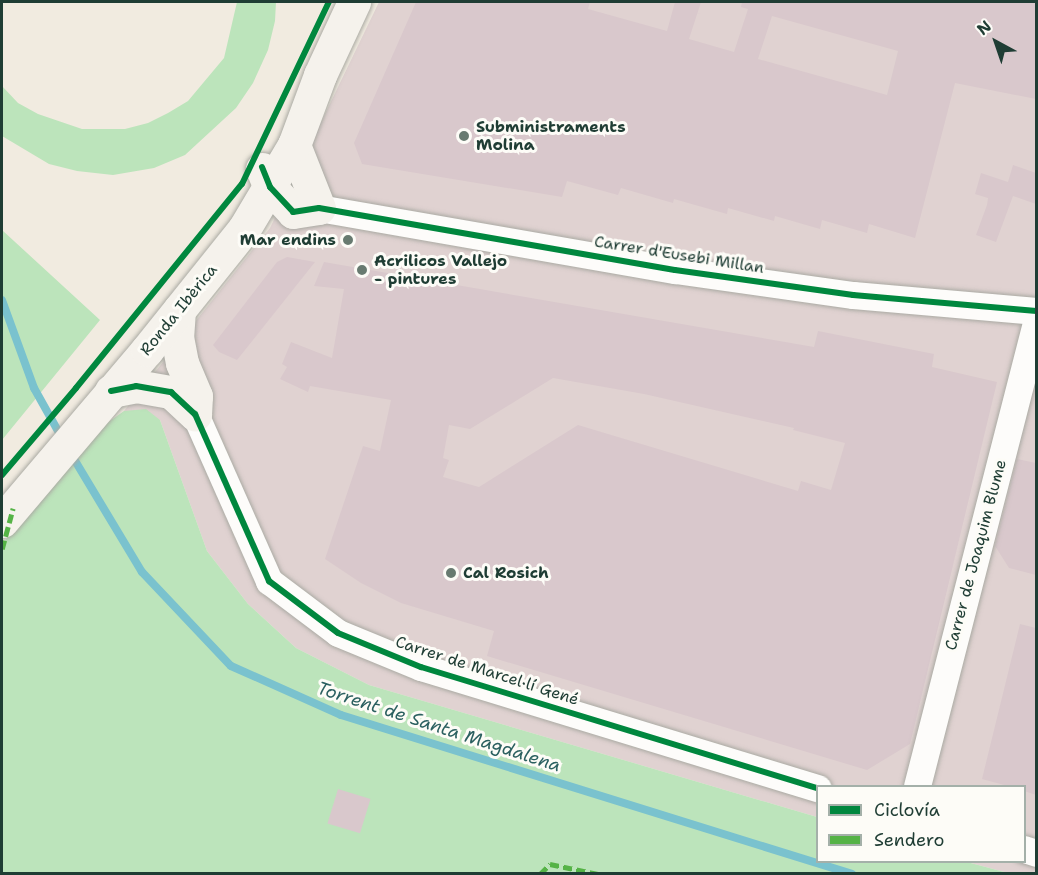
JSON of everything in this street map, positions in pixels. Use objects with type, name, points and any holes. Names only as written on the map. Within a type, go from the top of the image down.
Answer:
[{"type":"street","name":"Ronda Ibèrica","points":[[2,521],[35,466],[76,419],[242,201],[294,145],[320,75],[354,2]]},
{"type":"street","name":"Ronda Ibèrica","points":[[76,419],[111,391],[244,228],[266,177],[297,92],[320,75]]},
{"type":"street","points":[[294,145],[306,210]]},
{"type":"street","points":[[266,177],[306,210]]},
{"type":"street","points":[[244,228],[306,210]]},
{"type":"street","name":"Carrer d'Eusebi Millan","points":[[306,210],[675,270],[853,295],[1036,311]]},
{"type":"street","points":[[179,310],[177,337],[183,363],[196,396],[195,414]]},
{"type":"street","name":"Carrer de Joaquim Blume","points":[[916,785],[1036,323]]},
{"type":"street","points":[[111,391],[136,386],[171,392],[195,414]]},
{"type":"street","name":"Carrer de Marcel·lí Gené","points":[[195,414],[269,581],[338,633],[421,667],[816,787]]},
{"type":"street","name":"Ronda Ibèrica","points":[[2,489],[35,466]]},
{"type":"shaded area","points":[[379,2],[1036,2],[1036,873],[1008,873],[971,863],[1026,863],[1026,785],[816,785],[816,817],[369,685],[296,648],[248,604],[207,551],[160,420],[124,411],[270,228]]},
{"type":"green space","points":[[237,2],[276,2],[275,21],[268,50],[253,83],[236,108],[185,155],[154,168],[113,175],[77,171],[49,164],[2,136],[2,86],[18,103],[38,114],[82,129],[125,129],[148,123],[168,113],[188,101],[224,58]]},
{"type":"green space","points":[[2,230],[100,320],[2,440]]},
{"type":"green space","points":[[146,409],[160,420],[207,551],[248,604],[296,648],[369,685],[816,817],[816,863],[971,863],[1008,873],[2,874],[2,544],[100,428],[124,411]]},
{"type":"building","points":[[416,2],[590,2],[588,9],[667,31],[675,2],[701,2],[689,39],[734,52],[748,9],[741,7],[742,2],[1036,2],[1036,99],[955,83],[915,238],[869,224],[867,233],[822,220],[820,229],[775,216],[774,221],[728,208],[727,214],[674,199],[673,203],[621,188],[618,195],[567,181],[562,197],[362,164],[354,143]],"holes":[[[772,16],[898,51],[887,95],[758,59]]]},
{"type":"building","points":[[1013,165],[1036,173],[1036,204],[1013,196],[996,242],[976,235],[988,198],[975,194],[981,173],[1008,182]]},
{"type":"building","points":[[287,257],[315,262],[237,360],[219,352],[213,345],[277,262]]},
{"type":"building","points":[[324,262],[814,347],[818,331],[934,354],[932,367],[997,382],[910,744],[867,770],[487,656],[494,631],[401,603],[361,583],[325,559],[363,446],[380,451],[391,400],[310,386],[308,392],[280,379],[287,367],[282,364],[291,342],[332,358],[344,289],[314,286]],"holes":[[[553,378],[644,394],[794,428],[793,430],[845,443],[831,490],[801,481],[798,491],[578,425],[479,487],[443,477],[449,460],[443,458],[449,425],[470,429]]]},
{"type":"building","points":[[1017,459],[1036,463],[1036,575],[1009,568],[995,546]]},
{"type":"building","points":[[1020,624],[1036,628],[1036,795],[1026,792],[1026,785],[1004,785],[982,779]]},
{"type":"building","points":[[338,789],[371,799],[360,833],[327,823]]},
{"type":"waterway","name":"Torrent de Santa Magdalena","points":[[2,300],[34,388],[62,438]]},
{"type":"waterway","name":"Torrent de Santa Magdalena","points":[[71,454],[142,572],[231,666],[341,715],[816,863]]},
{"type":"waterway","name":"Torrent de Santa Magdalena","points":[[817,863],[852,874]]},
{"type":"marked path","points":[[2,549],[13,508]]},
{"type":"marked path","points":[[540,874],[550,864],[598,874]]},
{"type":"cycle path","points":[[2,475],[242,184],[329,2]]},
{"type":"cycle path","points":[[262,167],[270,187],[293,212],[319,208],[675,270],[853,295],[1036,311]]},
{"type":"cycle path","points":[[111,391],[136,386],[171,392],[195,414],[269,581],[338,633],[421,667],[816,787]]},
{"type":"place","name":"Subministraments Molina","points":[[464,136]]},
{"type":"place","name":"Mar endins","points":[[348,240]]},
{"type":"place","name":"Acrilicos Vallejo - pintures","points":[[362,270]]},
{"type":"place","name":"Cal Rosich","points":[[451,573]]}]
